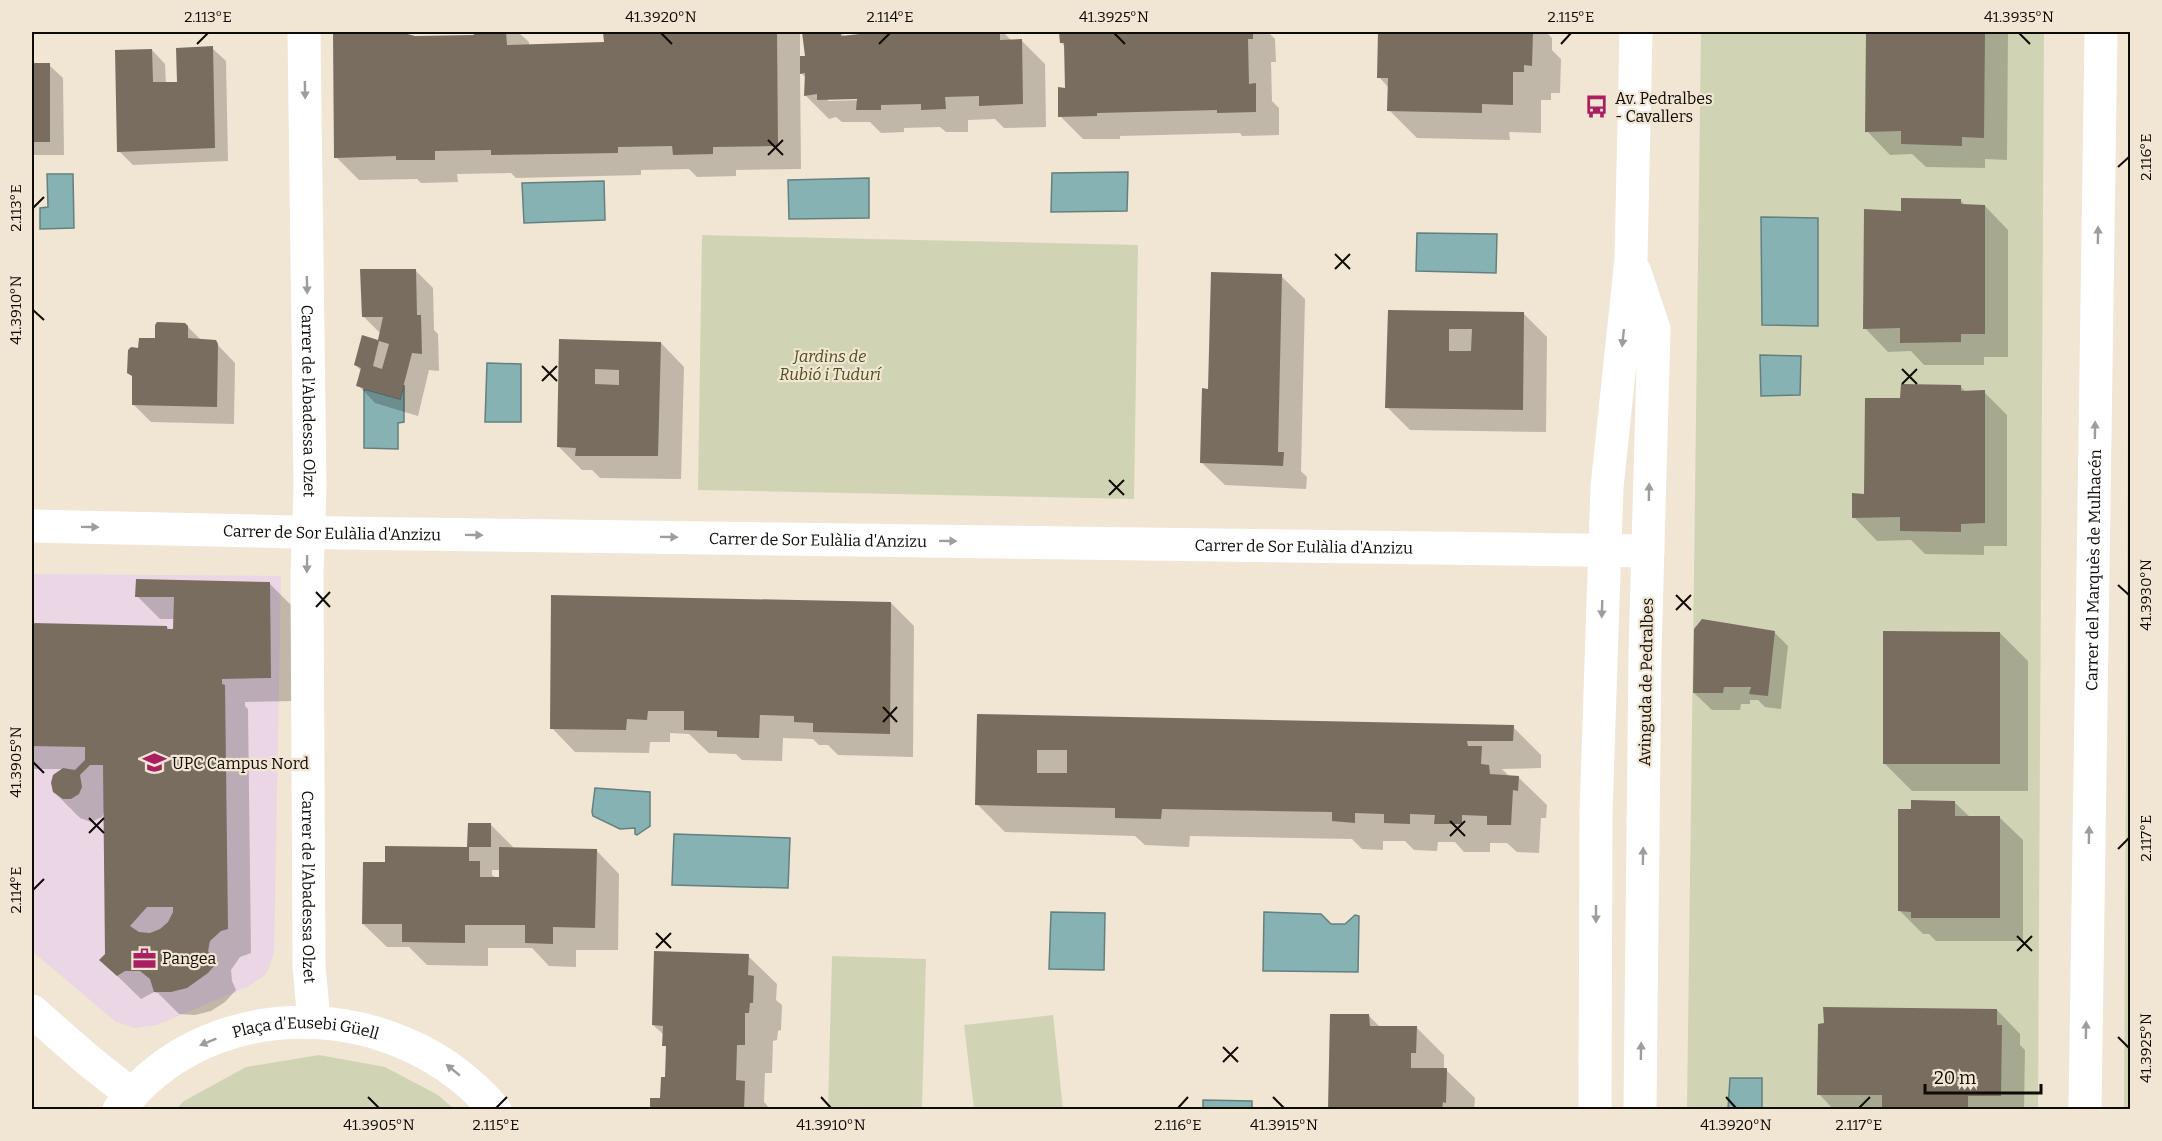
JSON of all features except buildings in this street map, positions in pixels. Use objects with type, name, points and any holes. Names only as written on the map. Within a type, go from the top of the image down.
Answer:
[{"type":"street","name":"Carrer de l'Abadessa Olzet","points":[[304,32],[310,487],[308,532],[309,954],[314,1021]]},
{"type":"street","name":"Avinguda de Pedralbes","points":[[1595,1110],[1596,814],[1607,487],[1631,259],[1636,32]]},
{"type":"street","name":"Carrer del Marquès de Mulhacén","points":[[2085,1110],[2102,32]]},
{"type":"street","name":"Avinguda de Pedralbes","points":[[1631,259],[1654,329],[1648,551],[1640,1110]]},
{"type":"street","name":"Carrer de Sor Eulàlia d'Anzizu","points":[[32,526],[1648,551]]},
{"type":"street","points":[[32,1011],[89,1061],[125,1102]]},
{"type":"street","name":"Plaça d'Eusebi Güell","points":[[125,1102],[165,1065],[199,1045],[236,1031],[274,1023],[314,1021],[359,1027],[403,1041],[443,1062],[479,1091],[495,1110]]},
{"type":"shaded area","name":"UPC Campus Nord","points":[[32,574],[281,576],[274,954],[266,974],[249,986],[157,1025],[135,1028],[116,1022],[32,951]]},
{"type":"green space","points":[[1701,32],[2044,32],[2038,1109],[1687,1110]]},
{"type":"green space","points":[[2130,76],[2130,1109],[2124,1110]]},
{"type":"green space","name":"Jardins de Rubió i Tudurí","points":[[702,235],[1138,245],[1134,499],[698,490]]},
{"type":"green space","points":[[832,956],[926,959],[922,1109],[828,1109]]},
{"type":"green space","points":[[1053,1015],[1063,1109],[974,1109],[964,1025]]},
{"type":"green space","points":[[319,1055],[385,1067],[438,1095],[454,1109],[176,1109],[184,1101],[246,1067]]},
{"type":"water","points":[[1128,172],[1127,211],[1051,212],[1052,173]]},
{"type":"water","points":[[47,174],[73,174],[74,228],[40,229],[40,208],[48,207]]},
{"type":"water","points":[[869,178],[869,218],[789,219],[788,180]]},
{"type":"water","points":[[604,181],[605,220],[524,223],[522,183]]},
{"type":"water","points":[[1761,217],[1818,218],[1818,326],[1762,325]]},
{"type":"water","points":[[1417,233],[1497,234],[1496,273],[1416,271]]},
{"type":"water","points":[[1760,355],[1801,356],[1800,395],[1761,396]]},
{"type":"water","points":[[487,363],[521,364],[521,422],[485,422]]},
{"type":"water","points":[[404,385],[404,422],[398,423],[398,449],[364,448],[364,389],[400,399]]},
{"type":"water","points":[[595,788],[650,792],[650,826],[637,835],[635,828],[620,829],[593,816]]},
{"type":"water","points":[[674,834],[790,838],[788,888],[672,885]]},
{"type":"water","points":[[1051,912],[1105,913],[1104,970],[1049,969]]},
{"type":"water","points":[[1264,912],[1321,914],[1331,924],[1345,924],[1355,915],[1359,916],[1358,972],[1263,971]]},
{"type":"water","points":[[1730,1078],[1762,1078],[1762,1109],[1728,1109]]},
{"type":"water","points":[[1203,1100],[1252,1101],[1252,1109],[1203,1109]]},
{"type":"place","name":"Av. Pedralbes - Cavallers","points":[[1597,107]]},
{"type":"place","name":"UPC Campus Nord","points":[[154,763]]},
{"type":"place","name":"Pangea","points":[[144,958]]}]
